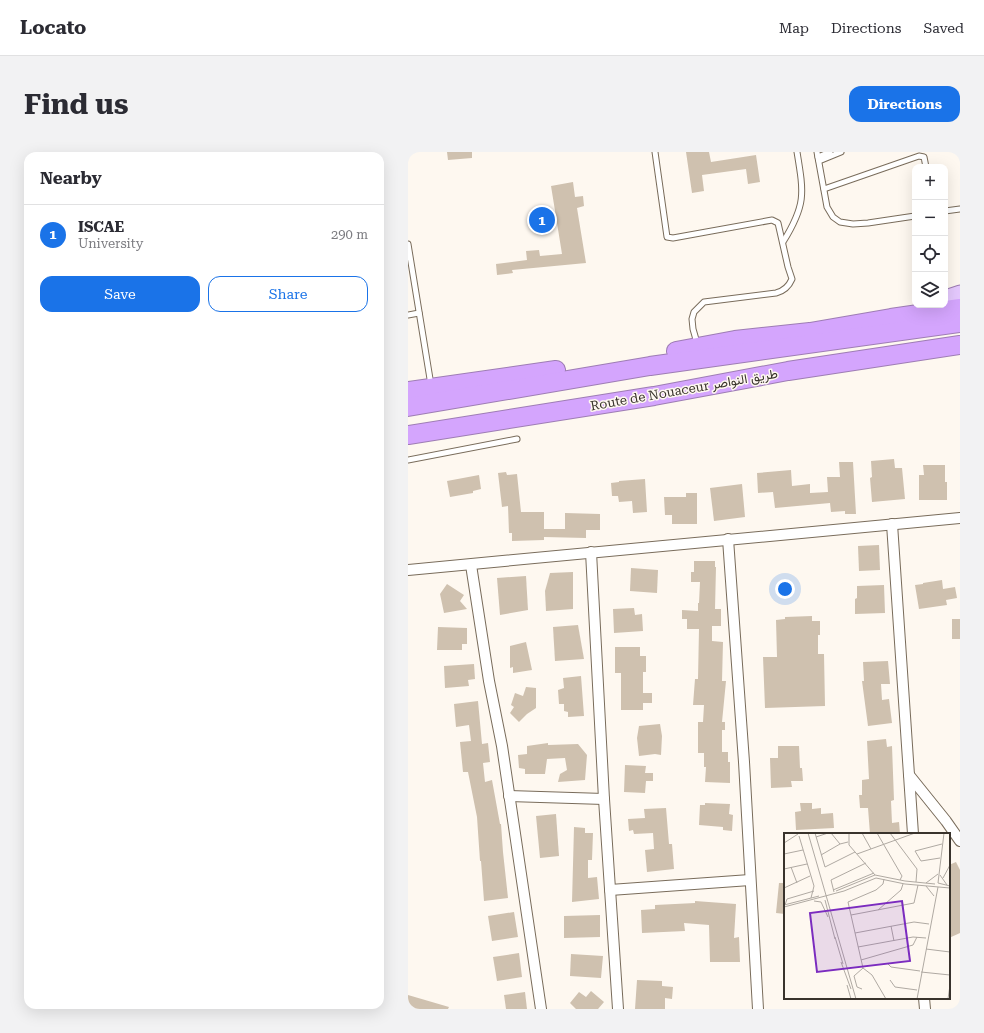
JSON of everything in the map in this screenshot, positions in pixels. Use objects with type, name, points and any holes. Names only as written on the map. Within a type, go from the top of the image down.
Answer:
[{"type":"highway","points":[[408,391],[612,362],[735,340],[810,332],[960,308]]},
{"type":"highway","name":"Route de Nouaceur طريق النواصر","points":[[408,407],[650,366],[960,323]]},
{"type":"highway","name":"Route de Nouaceur طريق النواصر","points":[[408,435],[646,397],[788,371],[896,356],[960,345]]},
{"type":"main road","points":[[948,297],[960,293]]},
{"type":"main road","points":[[892,318],[917,308]]},
{"type":"street","points":[[408,570],[960,518]]},
{"type":"street","points":[[892,524],[913,833]]},
{"type":"street","points":[[728,539],[744,755],[758,1009]]},
{"type":"street","points":[[590,552],[618,1009]]},
{"type":"street","points":[[471,565],[489,681],[502,746],[541,1009]]},
{"type":"street","points":[[909,775],[960,841]]},
{"type":"street","points":[[509,796],[604,799]]},
{"type":"street","points":[[610,890],[750,880]]},
{"type":"street","points":[[924,999],[925,1009]]},
{"type":"lane","points":[[655,152],[667,237],[673,238],[772,220],[778,223],[792,279],[790,284],[783,291],[776,293],[704,302],[694,312],[692,319],[698,347]]},
{"type":"lane","points":[[783,242],[794,224],[802,198],[802,181],[797,152]]},
{"type":"lane","points":[[818,156],[830,152]]},
{"type":"lane","points":[[818,156],[841,152]]},
{"type":"lane","points":[[818,156],[827,207],[833,217],[840,222],[852,224],[868,223],[912,216]]},
{"type":"lane","points":[[824,189],[919,156],[924,157],[925,164]]},
{"type":"lane","points":[[948,211],[960,209]]},
{"type":"lane","points":[[408,244],[431,388]]},
{"type":"lane","points":[[408,316],[419,313]]},
{"type":"lane","points":[[408,460],[518,439]]},
{"type":"building","points":[[447,152],[472,152],[472,158],[448,160]]},
{"type":"building","points":[[686,152],[709,152],[711,162],[756,155],[760,182],[748,184],[746,169],[702,175],[704,191],[692,193]]},
{"type":"building","points":[[573,182],[575,197],[583,196],[584,206],[577,208],[586,263],[512,270],[513,273],[497,275],[496,264],[527,260],[526,251],[539,250],[540,256],[562,254],[551,186]]},
{"type":"building","points":[[894,459],[895,468],[902,468],[905,499],[872,502],[870,478],[872,477],[871,461]]},
{"type":"building","points":[[839,462],[853,462],[856,514],[845,514],[845,511],[831,512],[830,503],[775,508],[773,492],[758,493],[757,473],[791,470],[792,486],[810,484],[810,493],[828,492],[827,477],[840,477]]},
{"type":"building","points":[[923,465],[945,465],[947,500],[919,500],[919,475],[924,475]]},
{"type":"building","points":[[506,472],[507,475],[517,474],[521,512],[544,512],[544,529],[565,529],[565,513],[600,514],[600,530],[586,530],[586,538],[544,537],[544,540],[512,541],[512,533],[509,533],[508,506],[502,507],[498,473]]},
{"type":"building","points":[[479,475],[481,489],[473,491],[473,493],[450,497],[447,481]]},
{"type":"building","points":[[645,479],[647,512],[633,513],[632,501],[619,502],[618,496],[612,496],[611,483]]},
{"type":"building","points":[[742,484],[745,517],[714,521],[710,488]]},
{"type":"building","points":[[686,493],[697,493],[697,524],[672,524],[672,515],[665,515],[664,497],[686,497]]},
{"type":"building","points":[[879,545],[880,570],[859,571],[858,546]]},
{"type":"building","points":[[694,561],[715,561],[716,567],[715,609],[721,609],[721,626],[712,626],[712,641],[723,642],[722,681],[726,681],[722,722],[725,722],[725,730],[722,730],[722,752],[728,752],[728,762],[730,762],[730,783],[705,782],[706,767],[704,767],[704,753],[698,753],[698,722],[703,722],[704,705],[693,705],[695,679],[698,679],[699,629],[687,629],[687,619],[682,619],[682,610],[698,611],[700,582],[691,582],[691,572],[694,572]]},
{"type":"building","points":[[631,568],[658,570],[657,593],[630,591]]},
{"type":"building","points":[[573,572],[573,609],[546,611],[545,591],[550,573]]},
{"type":"building","points":[[526,576],[528,610],[500,615],[497,578]]},
{"type":"building","points":[[942,580],[943,589],[955,587],[957,598],[946,600],[947,605],[919,609],[915,585]]},
{"type":"building","points":[[447,584],[464,595],[460,601],[467,609],[444,613],[440,594]]},
{"type":"building","points":[[884,585],[885,613],[855,614],[857,586]]},
{"type":"building","points":[[634,608],[635,615],[642,614],[643,631],[614,633],[613,609]]},
{"type":"building","points":[[812,616],[812,621],[820,621],[818,654],[824,654],[825,706],[765,708],[763,657],[777,657],[776,620],[785,619],[785,617]]},
{"type":"building","points":[[952,619],[960,619],[960,639],[952,639]]},
{"type":"building","points":[[578,625],[584,659],[555,661],[553,627]]},
{"type":"building","points":[[438,627],[467,628],[467,644],[462,644],[462,650],[437,650]]},
{"type":"building","points":[[526,642],[532,670],[513,673],[513,667],[510,668],[510,646]]},
{"type":"building","points":[[615,647],[640,647],[640,656],[646,656],[646,672],[643,672],[643,693],[652,693],[652,703],[643,703],[643,710],[621,710],[621,673],[615,673]]},
{"type":"building","points":[[888,661],[890,684],[881,684],[882,700],[889,699],[892,723],[868,726],[862,681],[864,681],[863,662]]},
{"type":"building","points":[[474,664],[475,679],[468,680],[469,686],[445,688],[444,666]]},
{"type":"building","points":[[581,676],[584,716],[568,717],[568,712],[564,711],[564,704],[559,704],[558,690],[564,688],[563,678]]},
{"type":"building","points":[[526,687],[536,688],[536,708],[519,722],[510,713],[514,707],[511,705],[515,693],[523,696]]},
{"type":"building","points":[[478,701],[482,744],[488,743],[490,762],[483,763],[485,782],[492,780],[501,824],[508,898],[484,901],[477,817],[468,772],[463,772],[460,742],[471,741],[469,725],[456,727],[454,704]]},
{"type":"building","points":[[660,724],[662,736],[661,755],[655,754],[639,756],[637,738],[639,726]]},
{"type":"building","points":[[886,739],[887,747],[892,746],[894,800],[891,801],[892,823],[899,822],[900,833],[870,833],[868,808],[860,808],[859,795],[862,795],[862,780],[869,779],[867,741]]},
{"type":"building","points":[[548,743],[548,745],[578,744],[587,755],[585,780],[558,782],[560,774],[567,770],[565,758],[547,759],[545,774],[525,774],[525,769],[519,768],[518,755],[527,754],[527,746]]},
{"type":"building","points":[[778,746],[799,746],[800,768],[802,768],[803,781],[791,781],[792,787],[771,788],[770,758],[778,758]]},
{"type":"building","points":[[625,765],[646,766],[645,773],[653,773],[653,781],[646,781],[645,793],[624,792]]},
{"type":"building","points":[[705,803],[730,804],[729,814],[733,815],[732,831],[723,830],[723,827],[699,825],[700,805],[705,805]]},
{"type":"building","points":[[800,803],[812,803],[812,809],[821,808],[821,814],[833,813],[834,828],[796,830],[795,812],[801,811]]},
{"type":"building","points":[[666,808],[669,844],[672,844],[674,869],[647,872],[645,850],[654,849],[653,833],[634,834],[633,830],[629,831],[628,819],[645,818],[644,809]]},
{"type":"building","points":[[556,814],[559,856],[540,858],[536,816]]},
{"type":"building","points":[[574,827],[585,828],[585,833],[593,833],[592,860],[588,860],[588,878],[597,877],[599,899],[572,902]]},
{"type":"building","points":[[956,862],[960,870],[960,933],[950,938],[950,865]]},
{"type":"building","points":[[779,883],[784,883],[784,914],[776,913]]},
{"type":"building","points":[[695,901],[736,904],[734,938],[739,937],[740,962],[710,962],[709,925],[684,923],[685,931],[642,933],[641,910],[655,909],[655,905],[695,903]]},
{"type":"building","points":[[514,912],[518,937],[492,941],[488,916]]},
{"type":"building","points":[[600,915],[600,937],[564,938],[564,916]]},
{"type":"building","points":[[519,953],[522,977],[497,981],[493,957]]},
{"type":"building","points":[[571,954],[603,956],[601,978],[570,976]]},
{"type":"building","points":[[637,980],[662,981],[662,986],[673,987],[672,999],[665,998],[665,1009],[635,1009]]},
{"type":"building","points":[[591,991],[604,1002],[598,1009],[576,1009],[570,1003],[579,992],[586,997]]},
{"type":"building","points":[[525,992],[527,1009],[506,1009],[504,995]]},
{"type":"building","points":[[408,995],[449,1007],[448,1009],[408,1009]]},
{"type":"place","name":"ISCAE","points":[[542,220]]}]
